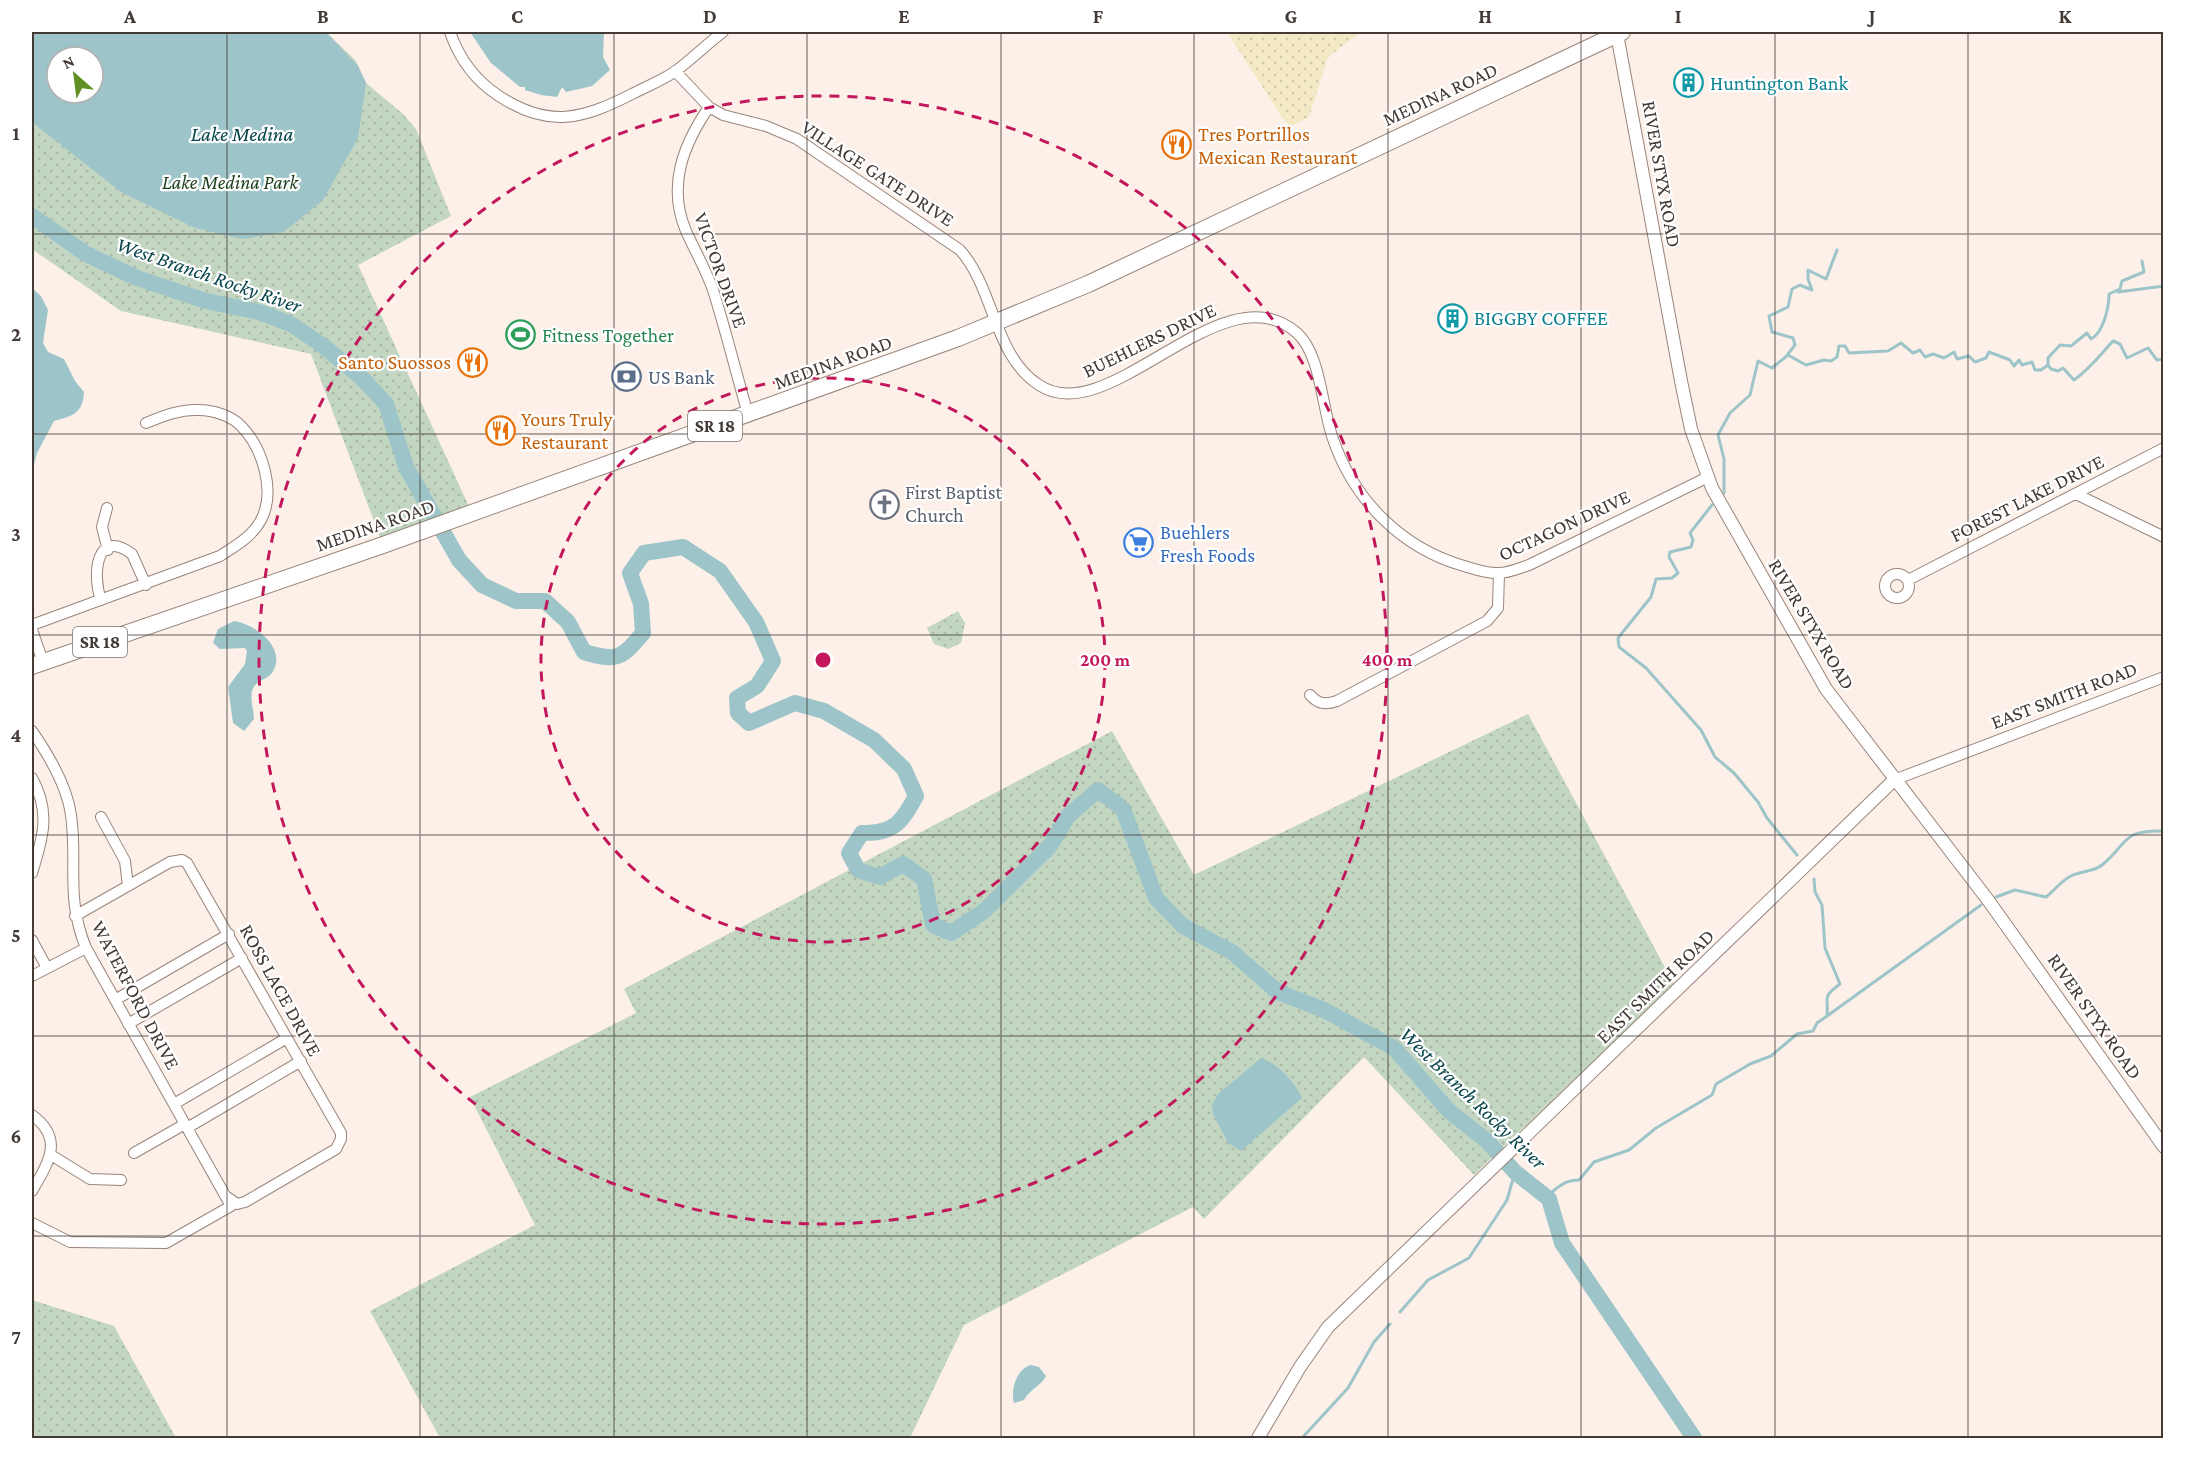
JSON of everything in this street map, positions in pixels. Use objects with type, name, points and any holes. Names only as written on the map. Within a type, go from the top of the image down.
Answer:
[{"type":"highway","name":"MEDINA ROAD","points":[[37,664],[464,516],[997,322],[1088,284],[1618,32]]},
{"type":"street","points":[[450,32],[467,66],[492,92],[524,110],[554,118],[584,116],[598,111],[675,71],[723,32]]},
{"type":"street","name":"RIVER STYX ROAD","points":[[1618,32],[1681,381],[1692,429],[1708,477],[1749,557],[1826,689],[1893,780],[1988,900],[2163,1147]]},
{"type":"street","name":"VILLAGE GATE DRIVE","points":[[675,71],[709,107],[723,115],[766,126],[796,139],[950,242],[970,261],[978,274],[997,322]]},
{"type":"street","name":"VICTOR DRIVE","points":[[709,107],[683,153],[678,176],[678,199],[686,231],[713,291],[748,414]]},
{"type":"street","name":"BUEHLERS DRIVE","points":[[997,322],[1014,359],[1026,375],[1040,386],[1056,391],[1080,393],[1094,389],[1234,319],[1251,317],[1278,320],[1299,335],[1312,356],[1332,438],[1346,470],[1366,501],[1408,541],[1438,559],[1498,573]]},
{"type":"street","points":[[32,625],[220,556],[244,541],[261,520],[268,496],[267,476],[255,446],[241,425],[219,413],[200,410],[177,412],[146,423]]},
{"type":"street","name":"FOREST LAKE DRIVE","points":[[1908,580],[2163,448]]},
{"type":"street","name":"OCTAGON DRIVE","points":[[1310,695],[1316,702],[1323,704],[1337,701],[1487,621],[1498,608],[1498,573],[1530,565],[1708,477]]},
{"type":"street","points":[[2076,494],[2163,537]]},
{"type":"street","points":[[107,508],[102,528],[108,550]]},
{"type":"street","points":[[101,600],[95,570],[98,560],[108,550],[120,548],[132,554],[146,585]]},
{"type":"street","points":[[32,630],[37,664]]},
{"type":"street","name":"EAST SMITH ROAD","points":[[1258,1438],[1300,1367],[1328,1327],[1893,780],[2163,677]]},
{"type":"street","name":"WATERFORD DRIVE","points":[[32,731],[69,802],[75,916],[86,948],[226,1197]]},
{"type":"street","points":[[32,778],[41,798],[45,824],[32,873]]},
{"type":"street","points":[[75,916],[129,885],[125,861],[101,817]]},
{"type":"street","name":"ROSS LACE DRIVE","points":[[129,885],[170,862],[182,860],[192,868],[341,1132],[339,1145],[333,1151],[245,1202],[237,1204],[226,1197]]},
{"type":"street","points":[[115,1000],[229,934]]},
{"type":"street","points":[[32,940],[47,968]]},
{"type":"street","points":[[32,976],[86,948]]},
{"type":"street","points":[[128,1024],[242,958]]},
{"type":"street","points":[[174,1104],[287,1038]]},
{"type":"street","points":[[134,1153],[301,1061]]},
{"type":"street","points":[[32,1115],[46,1128],[50,1137],[51,1155],[32,1191]]},
{"type":"street","points":[[51,1155],[90,1179],[121,1180]]},
{"type":"street","points":[[32,1223],[70,1242],[166,1243],[231,1206],[226,1197]]},
{"type":"green space","name":"Lake Medina Park","points":[[32,32],[326,32],[356,61],[366,83],[403,114],[416,129],[451,216],[358,265],[472,513],[383,545],[311,354],[121,311],[32,249]]},
{"type":"green space","points":[[958,611],[965,623],[961,643],[948,649],[934,644],[927,628]]},
{"type":"green space","points":[[1528,714],[1674,984],[1474,1175],[1364,1057],[1204,1219],[1193,1207],[964,1325],[910,1438],[440,1438],[370,1311],[535,1225],[470,1097],[636,1013],[624,989],[1112,731],[1194,875]]},
{"type":"green space","points":[[32,1300],[114,1326],[176,1438],[32,1438]]},
{"type":"sand","points":[[1227,32],[1361,32],[1328,57],[1309,117],[1291,126],[1282,117]]},
{"type":"water","name":"Lake Medina","points":[[32,32],[326,32],[358,66],[366,83],[358,138],[323,200],[284,232],[242,239],[195,228],[121,192],[32,122]]},
{"type":"water","points":[[470,32],[604,32],[603,57],[610,70],[592,86],[566,92],[562,87],[557,97],[541,95],[520,87],[491,63]]},
{"type":"water","points":[[32,288],[41,296],[48,310],[43,343],[48,352],[64,359],[75,381],[84,392],[82,405],[76,412],[54,421],[37,453],[32,472]]},
{"type":"water","points":[[234,621],[260,632],[273,647],[276,655],[276,664],[272,673],[256,684],[252,691],[254,719],[244,731],[233,723],[228,687],[245,664],[247,651],[245,648],[220,649],[213,643],[218,629]]},
{"type":"water","points":[[1261,1058],[1285,1074],[1302,1098],[1241,1151],[1228,1143],[1213,1114],[1212,1104],[1219,1093]]},
{"type":"water","points":[[1031,1365],[1039,1367],[1046,1376],[1024,1400],[1014,1403],[1013,1392],[1018,1375]]},
{"type":"waterway","name":"West Branch Rocky River","points":[[32,216],[86,254],[137,278],[206,301],[259,312],[291,324],[322,345],[361,377],[386,404],[406,467],[459,560],[482,585],[516,601],[545,601],[568,622],[584,652],[604,657],[618,656],[643,633],[641,604],[630,573],[644,553],[683,547],[720,571],[756,622],[773,661],[757,686],[737,698],[738,713],[749,723],[795,703],[824,711],[874,740],[904,769],[916,796],[906,813],[896,825],[889,829],[862,833],[849,853],[858,870],[880,877],[903,864],[924,879],[933,925],[951,933],[984,911],[1050,846],[1068,816],[1098,790],[1123,809],[1156,898],[1183,926],[1232,952],[1278,992],[1324,1010],[1394,1048],[1449,1111],[1487,1141],[1515,1172],[1549,1199],[1562,1243],[1694,1438]]},
{"type":"waterway","points":[[1788,354],[1795,345],[1793,338],[1772,332],[1769,316],[1788,307],[1792,289],[1800,285],[1812,290],[1808,270],[1826,279],[1837,250]]},
{"type":"waterway","points":[[2048,365],[2048,358],[2060,345],[2071,346],[2087,333],[2091,339],[2095,336],[2104,320],[2109,294],[2120,289],[2122,281],[2144,272],[2142,261]]},
{"type":"waterway","points":[[2118,292],[2164,286]]},
{"type":"waterway","points":[[1724,493],[1724,459],[1718,435],[1730,413],[1750,395],[1758,361],[1772,368],[1788,355],[1806,365],[1824,360],[1831,361],[1837,357],[1839,346],[1845,346],[1849,353],[1888,351],[1901,343],[1913,353],[1920,350],[1925,357],[1933,354],[1944,358],[1954,352],[1957,359],[1969,356],[1975,362],[1986,358],[1989,352],[2010,360],[2014,366],[2019,360],[2022,365],[2032,362],[2035,370],[2041,370],[2048,365],[2051,369],[2058,371],[2063,368],[2074,380],[2113,341],[2120,344],[2127,358],[2148,348],[2157,360],[2164,359]]},
{"type":"waterway","points":[[1712,505],[1690,533],[1693,540],[1691,547],[1670,552],[1669,557],[1678,573],[1672,578],[1656,579],[1651,597],[1618,638],[1619,647],[1646,668],[1701,730],[1715,757],[1734,773],[1797,855]]},
{"type":"waterway","points":[[1996,897],[2015,890],[2046,897],[2068,878],[2102,865],[2132,836],[2150,831],[2164,831]]},
{"type":"waterway","points":[[1546,1197],[1565,1183],[1579,1180],[1594,1162],[1629,1150],[1656,1128],[1712,1095],[1716,1084],[1750,1064],[1771,1056],[1797,1034],[1813,1031],[1817,1023],[1827,1016],[1828,995],[1840,984],[1825,948],[1822,905],[1815,892],[1814,879]]},
{"type":"waterway","points":[[1827,1016],[1981,905]]},
{"type":"waterway","points":[[1400,1312],[1428,1280],[1469,1258],[1507,1200],[1515,1172]]},
{"type":"waterway","points":[[1302,1438],[1348,1388],[1374,1342],[1390,1324]]},
{"type":"place","name":"Huntington Bank","points":[[1689,83]]},
{"type":"place","name":"Tres Portrillos Mexican Restaurant","points":[[1177,145]]},
{"type":"place","name":"BIGGBY COFFEE","points":[[1453,318]]},
{"type":"place","name":"Fitness Together","points":[[521,335]]},
{"type":"place","name":"Santo Suossos","points":[[472,362]]},
{"type":"place","name":"US Bank","points":[[627,377]]},
{"type":"place","name":"Yours Truly Restaurant","points":[[500,431]]},
{"type":"place","name":"First Baptist Church","points":[[884,504]]},
{"type":"place","name":"Buehlers Fresh Foods","points":[[1139,543]]}]
